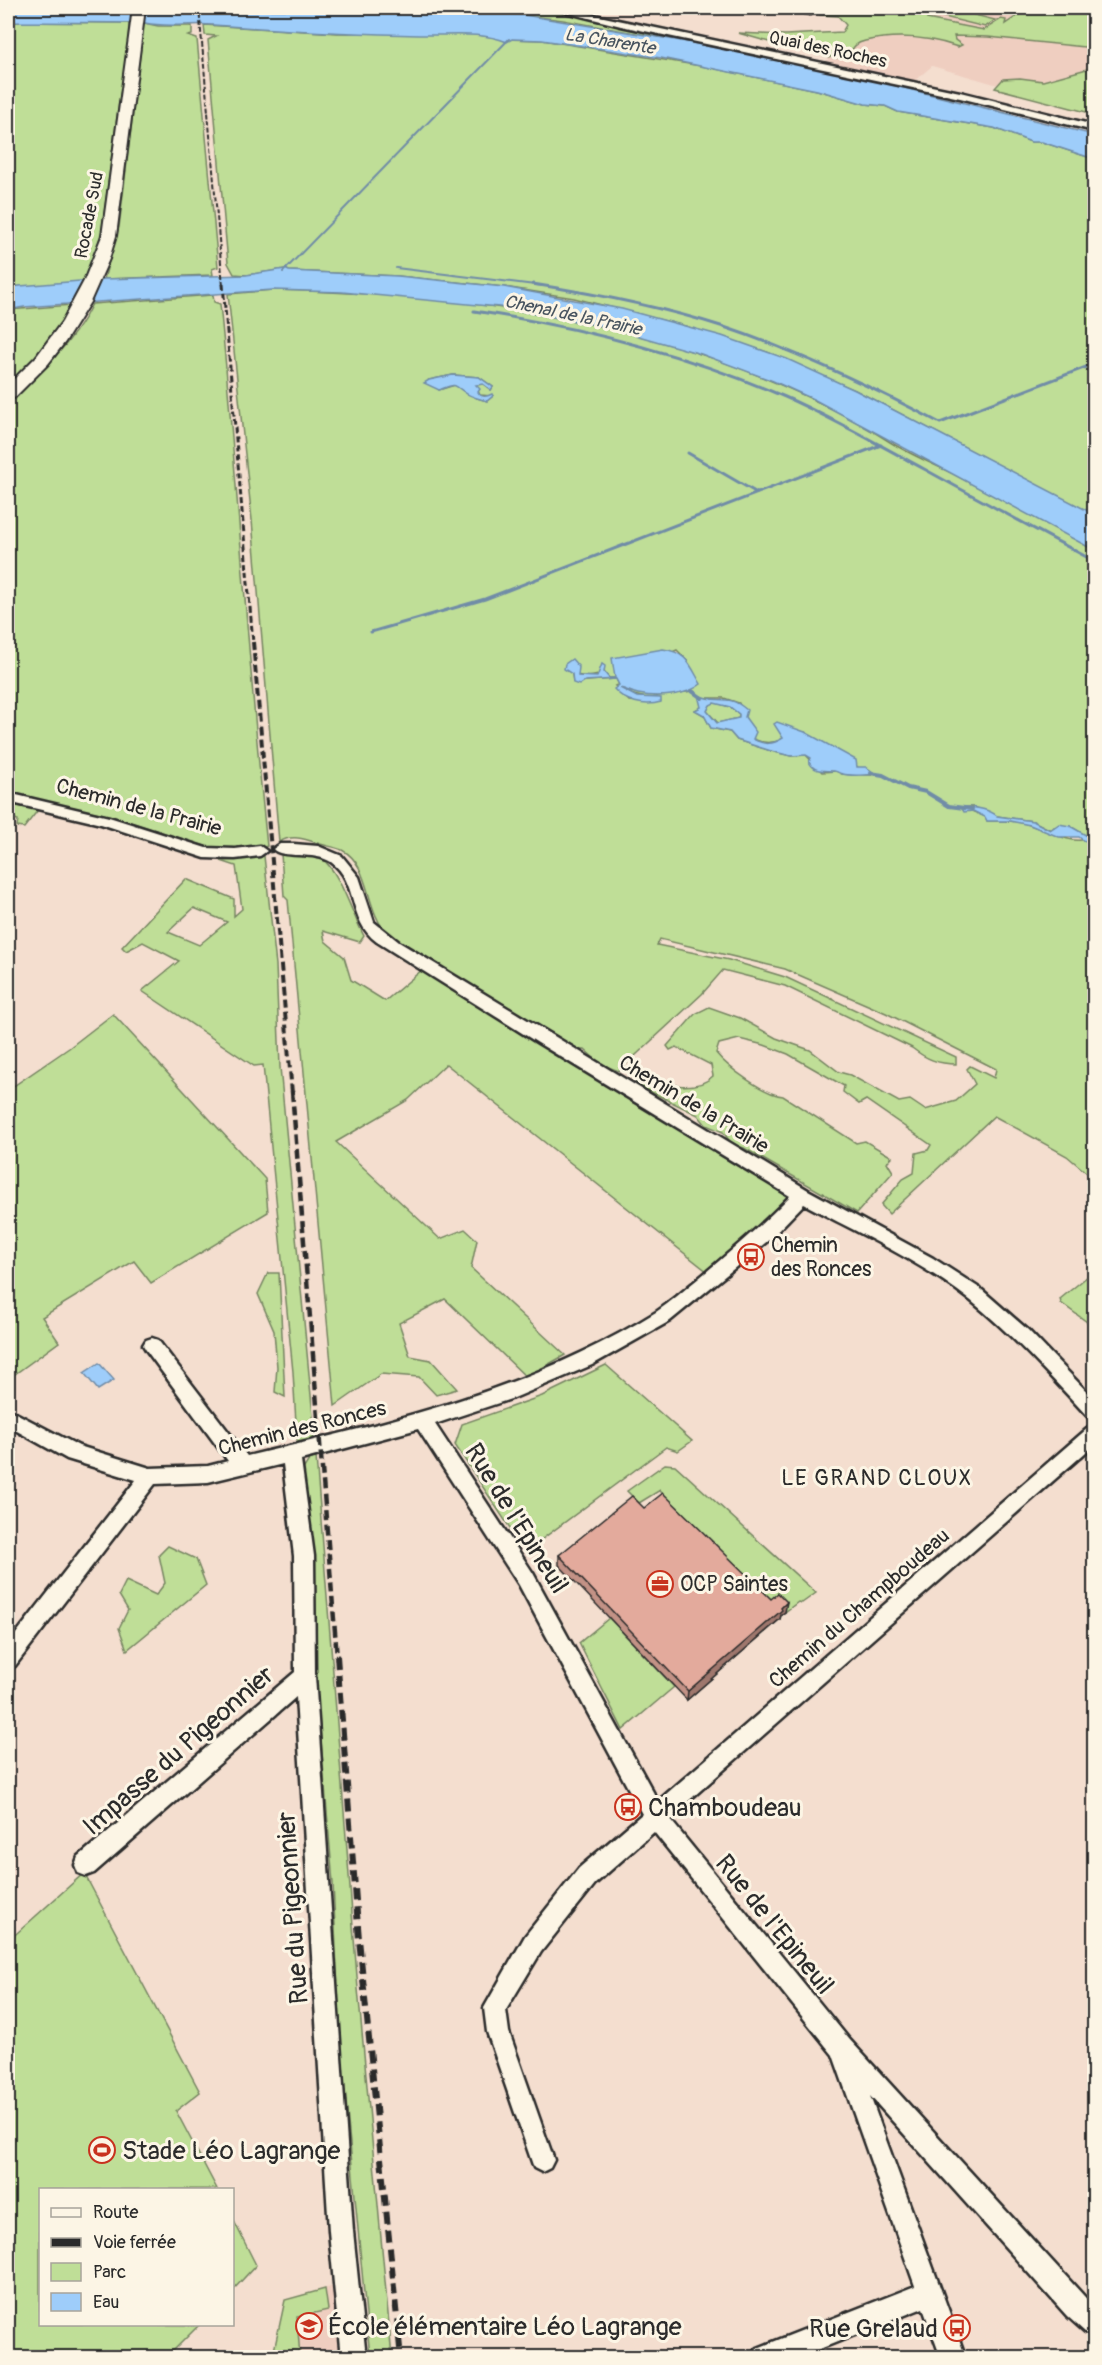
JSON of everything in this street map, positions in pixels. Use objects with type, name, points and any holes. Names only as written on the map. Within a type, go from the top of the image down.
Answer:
[{"type":"highway","name":"Rocade Sud","points":[[8,394],[33,370],[71,323],[99,269],[109,236],[139,8]]},
{"type":"street","name":"Quai des Roches","points":[[554,8],[844,68],[1095,128]]},
{"type":"street","points":[[589,16],[596,8]]},
{"type":"street","points":[[790,8],[810,12],[824,8]]},
{"type":"street","name":"Chemin de la Prairie","points":[[8,798],[104,820],[205,853],[235,854],[260,851]]},
{"type":"street","name":"Chemin de la Prairie","points":[[280,849],[311,849],[338,859],[351,874],[366,922],[378,935],[535,1034],[802,1195],[927,1263],[975,1294],[1022,1335],[1095,1411]]},
{"type":"street","name":"Chemin des Ronces","points":[[8,1417],[74,1453],[150,1476],[208,1474],[291,1455],[422,1420],[508,1393],[586,1360],[664,1316],[764,1234],[802,1195]]},
{"type":"street","points":[[152,1345],[243,1466]]},
{"type":"street","name":"Rue de l'Epineuil","points":[[422,1420],[526,1579],[655,1817],[841,2047],[1076,2307],[1095,2323]]},
{"type":"street","name":"Chemin du Champboudeau","points":[[542,2160],[498,2032],[495,2008],[533,1944],[587,1876],[1095,1434]]},
{"type":"street","name":"Rue du Pigeonnier","points":[[291,1455],[304,1556],[305,1676],[341,2231],[354,2358]]},
{"type":"street","points":[[8,1659],[150,1476]]},
{"type":"street","name":"Impasse du Pigeonnier","points":[[86,1865],[305,1676]]},
{"type":"street","points":[[841,2047],[928,2293],[954,2358]]},
{"type":"street","points":[[764,2358],[928,2293]]},
{"type":"shaded area","points":[[833,8],[1005,8],[1022,12],[989,37],[1094,48],[1094,67],[1043,81],[1020,78],[1003,79],[998,85],[932,66],[913,82],[827,61],[832,51],[862,34]]},
{"type":"shaded area","name":"École élémentaire Léo Lagrange","points":[[334,2286],[342,2357],[268,2358],[274,2351],[285,2300]]},
{"type":"green space","points":[[202,8],[547,8],[712,44],[715,48],[563,20],[496,12],[336,12]]},
{"type":"green space","points":[[833,8],[944,8],[927,19],[984,30],[1001,19],[1006,20],[1005,24],[1029,8],[1094,8],[1094,48],[988,37],[954,36],[955,40],[962,45],[958,47],[936,41],[900,37],[858,43],[847,56],[842,58],[822,55],[818,48],[769,42],[738,33],[785,35],[842,32],[846,25],[838,16],[821,15]]},
{"type":"green space","points":[[951,9],[995,20],[985,27],[940,16]]},
{"type":"green space","points":[[8,22],[129,23],[126,72],[120,94],[102,229],[92,268],[83,283],[8,287]]},
{"type":"green space","points":[[144,23],[158,26],[192,26],[192,35],[188,36],[197,39],[218,267],[212,269],[213,275],[104,279],[119,227]]},
{"type":"green space","points":[[204,25],[337,33],[473,34],[504,39],[542,40],[707,67],[817,90],[865,104],[885,106],[898,112],[994,128],[1031,142],[1042,142],[1094,159],[1094,515],[855,390],[767,352],[685,326],[574,298],[504,287],[398,276],[285,269],[247,275],[234,274],[228,263],[208,40],[216,36],[205,35]]},
{"type":"green space","points":[[1094,67],[1094,114],[995,88],[1003,79],[1020,78],[1043,81]]},
{"type":"green space","points":[[273,290],[401,296],[528,312],[591,324],[653,340],[714,359],[819,402],[906,451],[1094,550],[1094,1179],[1067,1156],[994,1116],[889,1214],[881,1205],[903,1179],[914,1173],[916,1153],[928,1150],[931,1145],[866,1100],[859,1104],[843,1092],[844,1086],[788,1054],[739,1039],[719,1044],[716,1053],[747,1079],[766,1091],[783,1096],[856,1143],[865,1141],[892,1157],[887,1162],[893,1172],[857,1213],[744,1148],[732,1144],[723,1132],[706,1125],[698,1115],[639,1086],[635,1080],[641,1077],[678,1086],[688,1086],[697,1085],[713,1076],[711,1065],[676,1047],[670,1050],[667,1046],[695,1014],[709,1007],[740,1018],[776,1038],[810,1050],[839,1072],[850,1075],[899,1102],[910,1100],[925,1110],[956,1101],[975,1084],[967,1069],[970,1066],[994,1078],[996,1069],[886,1013],[785,969],[660,939],[657,945],[729,960],[785,977],[956,1057],[956,1064],[927,1058],[912,1048],[785,986],[723,970],[702,994],[619,1071],[600,1063],[585,1050],[574,1050],[557,1036],[532,1024],[388,935],[375,913],[358,866],[342,850],[299,838],[289,838],[279,842],[252,520],[228,294]],"holes":[[[453,375],[479,377],[493,387],[491,390],[483,384],[475,385],[480,395],[493,396],[487,401],[455,385],[439,390],[429,380]],[[677,650],[688,661],[692,691],[656,696],[619,688],[629,694],[661,702],[629,701],[615,686],[619,685],[616,679],[573,682],[572,674],[588,677],[604,672],[609,678],[615,678]],[[704,698],[724,698],[739,703],[753,739],[773,742],[805,732],[872,775],[842,774],[836,771],[822,772],[806,755],[791,756],[737,740],[730,732],[711,728],[704,715],[695,710],[701,707],[701,701]],[[962,807],[974,807],[997,816],[1033,821],[1051,830],[1054,827],[1070,826],[1090,838],[1068,839],[1025,823],[987,821],[986,817]]]},
{"type":"green space","points":[[213,295],[214,302],[220,304],[267,846],[262,848],[211,848],[108,815],[8,793],[8,403],[66,345],[92,304]]},
{"type":"green space","points":[[72,305],[49,343],[8,385],[8,310]]},
{"type":"green space","points":[[714,702],[730,707],[739,714],[739,718],[718,723],[707,711]]},
{"type":"green space","points":[[8,804],[38,810],[24,828],[17,827],[18,820],[8,817]]},
{"type":"green space","points":[[281,854],[307,854],[322,859],[340,883],[364,936],[360,942],[323,931],[325,941],[344,957],[351,980],[385,1001],[422,970],[787,1193],[786,1204],[708,1272],[446,1064],[408,1100],[336,1142],[440,1239],[465,1229],[477,1240],[471,1268],[565,1355],[526,1377],[445,1299],[399,1323],[410,1356],[431,1360],[457,1389],[436,1395],[419,1377],[381,1374],[335,1406],[288,900],[284,896]]},
{"type":"green space","points":[[264,856],[276,965],[280,1067],[315,1438],[300,1443],[297,1440],[293,1372],[263,1065],[254,1066],[142,991],[179,961],[143,942],[126,951],[122,947],[186,879],[234,899],[234,916],[242,909],[236,866],[221,861]],"holes":[[[194,908],[227,922],[199,945],[168,932]]]},
{"type":"green space","points":[[113,1014],[265,1179],[268,1212],[151,1283],[134,1261],[42,1317],[59,1342],[8,1379],[8,1090]]},
{"type":"green space","points":[[1094,1271],[1094,1327],[1061,1303],[1060,1299]]},
{"type":"green space","points":[[268,1273],[279,1273],[285,1397],[275,1392],[277,1367],[274,1331],[258,1294]]},
{"type":"green space","points":[[606,1365],[692,1441],[678,1451],[666,1447],[530,1548],[520,1543],[455,1445],[462,1424],[542,1396]]},
{"type":"green space","points":[[316,1457],[358,1989],[392,2357],[370,2357],[340,2037],[333,1883],[315,1669],[314,1564],[302,1471],[309,1460]]},
{"type":"green space","points":[[665,1464],[675,1465],[816,1593],[785,1612],[666,1501],[660,1490],[639,1503],[627,1491]]},
{"type":"green space","points":[[168,1546],[196,1559],[206,1585],[127,1650],[119,1628],[128,1610],[119,1595],[126,1581],[156,1595],[165,1583],[159,1555]]},
{"type":"green space","points":[[609,1618],[674,1687],[623,1730],[579,1643]]},
{"type":"green space","name":"Stade Léo Lagrange","points":[[84,1873],[200,2092],[176,2111],[216,2188],[39,2188],[39,2326],[198,2326],[167,2357],[8,2357],[8,1941]]},
{"type":"green space","points":[[234,2221],[256,2265],[234,2289]]},
{"type":"green space","points":[[325,2289],[328,2310],[297,2317],[300,2357],[268,2357],[274,2351],[285,2300]]},
{"type":"water","name":"La Charente","points":[[8,8],[452,11],[524,15],[682,41],[852,75],[1094,135],[1094,159],[1042,142],[1031,142],[994,128],[898,112],[885,106],[865,104],[817,90],[661,58],[542,40],[512,39],[507,42],[475,35],[342,33],[145,23],[8,22]]},
{"type":"water","name":"Chenal de la Prairie","points":[[285,269],[398,276],[504,287],[622,309],[722,336],[787,359],[855,390],[1094,514],[1094,550],[815,400],[773,381],[701,354],[607,327],[499,307],[342,292],[273,290],[8,310],[8,287],[104,279],[246,275]]},
{"type":"water","points":[[453,375],[479,377],[493,387],[491,390],[483,384],[476,385],[480,389],[479,394],[488,396],[492,394],[493,396],[487,401],[469,395],[455,386],[439,390],[424,383]]},
{"type":"water","points":[[663,649],[683,656],[701,684],[688,691],[663,696],[638,694],[620,688],[637,697],[661,698],[661,702],[642,704],[618,693],[614,689],[619,685],[616,679],[585,681],[579,685],[573,683],[572,674],[564,669],[565,664],[572,659],[579,667],[578,676],[597,677],[602,664],[609,678],[615,678],[612,658]]},
{"type":"water","points":[[698,695],[733,701],[747,710],[745,717],[756,732],[753,739],[768,743],[783,738],[774,724],[777,722],[805,732],[856,760],[857,767],[866,767],[876,774],[850,775],[820,770],[811,766],[809,762],[811,758],[806,755],[791,756],[737,740],[730,732],[711,728],[704,715],[695,710],[701,707]],"holes":[[[714,703],[730,707],[739,714],[739,718],[717,723],[707,711]]]},
{"type":"water","points":[[961,807],[980,808],[997,816],[1033,821],[1050,830],[1059,824],[1070,826],[1091,838],[1084,841],[1079,837],[1059,837],[1030,825],[1010,821],[987,821],[985,817],[973,811],[964,812]]},
{"type":"water","points":[[99,1363],[114,1380],[98,1390],[84,1373]]},
{"type":"building","name":"OCP Saintes","points":[[663,1493],[771,1599],[778,1593],[787,1602],[781,1608],[782,1610],[688,1691],[559,1555],[632,1496],[644,1508]]},
{"type":"waterway","points":[[487,8],[489,12]]},
{"type":"waterway","points":[[283,272],[509,39]]},
{"type":"waterway","points":[[8,252],[9,283]]},
{"type":"waterway","name":"Chenal de la Prairie","points":[[396,268],[543,286]]},
{"type":"waterway","points":[[533,284],[629,302],[724,327],[834,370],[940,423],[1094,364]]},
{"type":"waterway","name":"Chenal de la Prairie","points":[[474,311],[554,325],[671,355],[785,397],[880,445]]},
{"type":"waterway","points":[[371,632],[485,599],[880,445]]},
{"type":"waterway","points":[[880,445],[1094,561]]},
{"type":"waterway","points":[[688,453],[757,493]]},
{"type":"waterway","points":[[692,691],[702,698]]},
{"type":"waterway","points":[[871,773],[883,775],[908,788],[926,792],[949,806],[972,809]]},
{"type":"railway","points":[[199,8],[223,286]]},
{"type":"railway","points":[[223,284],[253,643]]},
{"type":"railway","points":[[253,642],[292,1093]]},
{"type":"railway","points":[[292,1091],[337,1657]]},
{"type":"railway","points":[[337,1656],[359,1939],[401,2358]]},
{"type":"place","name":"Chemin des Ronces","points":[[751,1257]]},
{"type":"place","name":"OCP Saintes","points":[[660,1584]]},
{"type":"place","name":"Chamboudeau","points":[[628,1807]]},
{"type":"place","name":"Stade Léo Lagrange","points":[[102,2150]]},
{"type":"place","name":"École élémentaire Léo Lagrange","points":[[309,2326]]},
{"type":"place","name":"Rue Grelaud","points":[[957,2328]]},
{"type":"district","name":"LE GRAND CLOUX","points":[[877,1477]]}]
